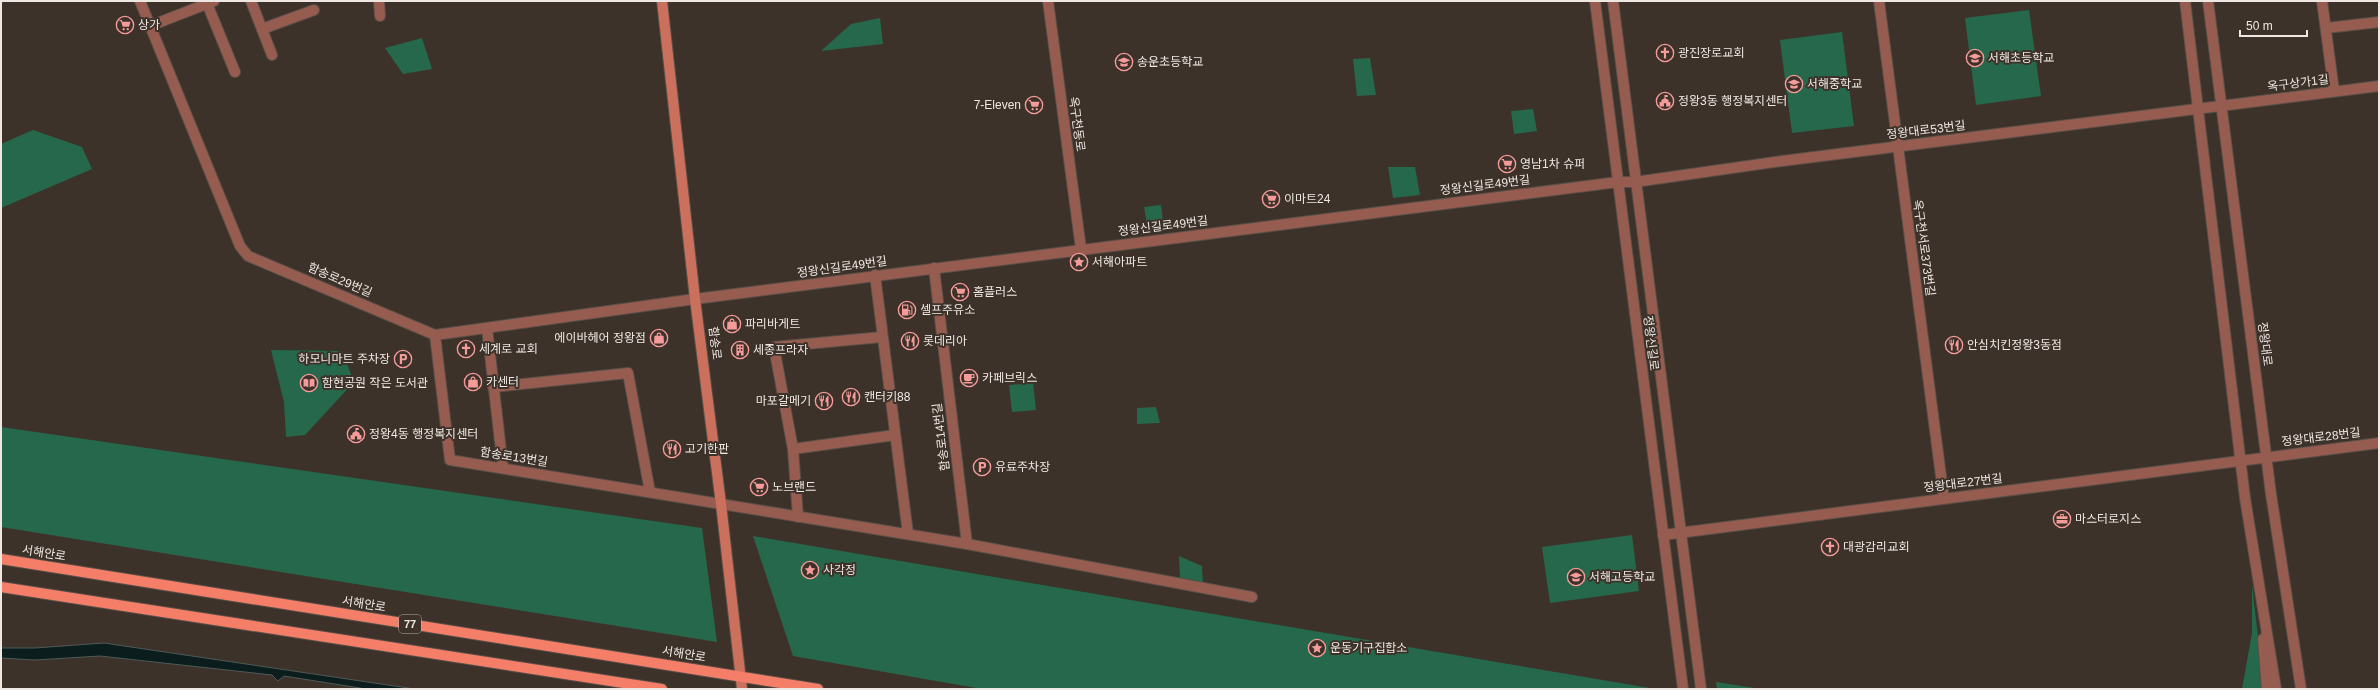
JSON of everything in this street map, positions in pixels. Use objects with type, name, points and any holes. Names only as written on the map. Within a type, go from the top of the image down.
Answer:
[{"type":"main road","name":"함송로","points":[[662,1],[695,299],[721,504],[742,689]]},
{"type":"main road","name":"서해안로","points":[[1,559],[818,689]]},
{"type":"main road","name":"77","points":[[1,587],[662,689]]},
{"type":"street","name":"함송로29번길","points":[[140,1],[240,246],[248,256],[435,335]]},
{"type":"street","points":[[252,1],[272,56]]},
{"type":"street","points":[[379,1],[380,16]]},
{"type":"street","name":"옥구천동로","points":[[1048,1],[1081,250]]},
{"type":"street","name":"정왕신길로","points":[[1594,1],[1683,689]]},
{"type":"street","name":"정왕신길로","points":[[1613,1],[1701,689]]},
{"type":"street","name":"옥구천서로373번길","points":[[1879,1],[1944,499]]},
{"type":"street","points":[[2185,1],[2240,461],[2276,689]]},
{"type":"street","name":"정왕대로","points":[[2208,1],[2220,106],[2266,458],[2301,689]]},
{"type":"street","points":[[2322,1],[2334,91]]},
{"type":"street","points":[[150,26],[209,2],[235,72]]},
{"type":"street","points":[[262,29],[314,10]]},
{"type":"street","points":[[2326,28],[2379,22]]},
{"type":"street","name":"옥구상가1길","points":[[2220,106],[2379,86]]},
{"type":"street","name":"정왕대로53번길","points":[[1635,182],[1898,146],[2220,106]]},
{"type":"street","name":"정왕신길로49번길","points":[[695,299],[1618,182],[1635,182]]},
{"type":"street","name":"함송로14번길","points":[[934,268],[967,544]]},
{"type":"street","points":[[875,275],[908,534]]},
{"type":"street","points":[[435,335],[695,299]]},
{"type":"street","points":[[487,328],[502,468]]},
{"type":"street","name":"함송로13번길","points":[[435,335],[450,460],[721,504]]},
{"type":"street","points":[[798,517],[792,449],[774,347],[882,337]]},
{"type":"street","points":[[493,387],[628,373],[650,492]]},
{"type":"street","points":[[792,449],[895,435]]},
{"type":"street","name":"정왕대로28번길","points":[[2266,458],[2379,443]]},
{"type":"street","name":"정왕대로27번길","points":[[1663,535],[2266,458]]},
{"type":"street","points":[[721,504],[967,544],[1252,597]]},
{"type":"street","points":[[2263,611],[2263,655],[2267,689]]},
{"type":"green space","points":[[2029,10],[2041,96],[1976,105],[1965,18]]},
{"type":"green space","points":[[880,18],[883,44],[821,51],[851,24]]},
{"type":"green space","points":[[1842,32],[1854,126],[1792,133],[1780,40]]},
{"type":"green space","points":[[422,38],[432,69],[403,74],[385,48]]},
{"type":"green space","points":[[1370,58],[1376,95],[1357,96],[1353,59]]},
{"type":"green space","points":[[1533,109],[1537,131],[1514,134],[1511,111]]},
{"type":"green space","points":[[33,130],[82,147],[92,169],[1,208],[1,144]]},
{"type":"green space","points":[[1388,167],[1415,167],[1420,195],[1393,198]]},
{"type":"green space","points":[[1161,205],[1164,229],[1148,230],[1144,207]]},
{"type":"green space","points":[[271,350],[342,351],[354,382],[305,435],[286,437],[284,402]]},
{"type":"green space","points":[[1033,383],[1036,410],[1012,412],[1009,385]]},
{"type":"green space","points":[[1156,407],[1160,423],[1137,424],[1137,408]]},
{"type":"green space","points":[[1,427],[702,528],[717,642],[1,527]]},
{"type":"green space","points":[[1632,535],[1639,591],[1550,603],[1542,547]]},
{"type":"green space","points":[[753,536],[1656,689],[982,689],[793,656]]},
{"type":"green space","points":[[1179,556],[1202,566],[1203,584],[1180,579]]},
{"type":"green space","points":[[2252,585],[2264,689],[2242,689],[2252,633]]},
{"type":"green space","points":[[1716,682],[1761,689],[1717,689]]},
{"type":"shaded area","points":[[104,643],[415,689],[366,689],[284,676],[278,681],[272,675],[100,656],[35,660],[1,658],[1,648],[35,648]]},
{"type":"place","name":"상가","points":[[125,25]]},
{"type":"place","name":"광진장로교회","points":[[1665,53]]},
{"type":"place","name":"서해초등학교","points":[[1975,58]]},
{"type":"place","name":"송운초등학교","points":[[1124,62]]},
{"type":"place","name":"서해중학교","points":[[1794,84]]},
{"type":"place","name":"정왕3동 행정복지센터","points":[[1665,101]]},
{"type":"place","name":"7-Eleven","points":[[1034,105]]},
{"type":"place","name":"영남1차 슈퍼","points":[[1507,164]]},
{"type":"place","name":"이마트24","points":[[1271,199]]},
{"type":"place","name":"서해아파트","points":[[1079,262]]},
{"type":"place","name":"홈플러스","points":[[960,292]]},
{"type":"place","name":"셀프주유소","points":[[907,310]]},
{"type":"place","name":"파리바게트","points":[[732,324]]},
{"type":"place","name":"에이바헤어 정왕점","points":[[659,338]]},
{"type":"place","name":"롯데리아","points":[[910,341]]},
{"type":"place","name":"안심치킨정왕3동점","points":[[1954,345]]},
{"type":"place","name":"세계로 교회","points":[[466,349]]},
{"type":"place","name":"세종프라자","points":[[740,350]]},
{"type":"place","name":"하모니마트 주차장","points":[[403,359]]},
{"type":"place","name":"카페브릭스","points":[[969,378]]},
{"type":"place","name":"카센터","points":[[473,382]]},
{"type":"place","name":"함현공원 작은 도서관","points":[[309,383]]},
{"type":"place","name":"캔터키88","points":[[851,397]]},
{"type":"place","name":"마포갈메기","points":[[824,401]]},
{"type":"place","name":"정왕4동 행정복지센터","points":[[356,434]]},
{"type":"place","name":"고기한판","points":[[672,449]]},
{"type":"place","name":"유료주차장","points":[[982,467]]},
{"type":"place","name":"노브랜드","points":[[759,487]]},
{"type":"place","name":"마스터로지스","points":[[2062,519]]},
{"type":"place","name":"대광감리교회","points":[[1830,547]]},
{"type":"place","name":"사각정","points":[[810,570]]},
{"type":"place","name":"서해고등학교","points":[[1576,577]]},
{"type":"place","name":"운동기구집합소","points":[[1317,648]]}]
